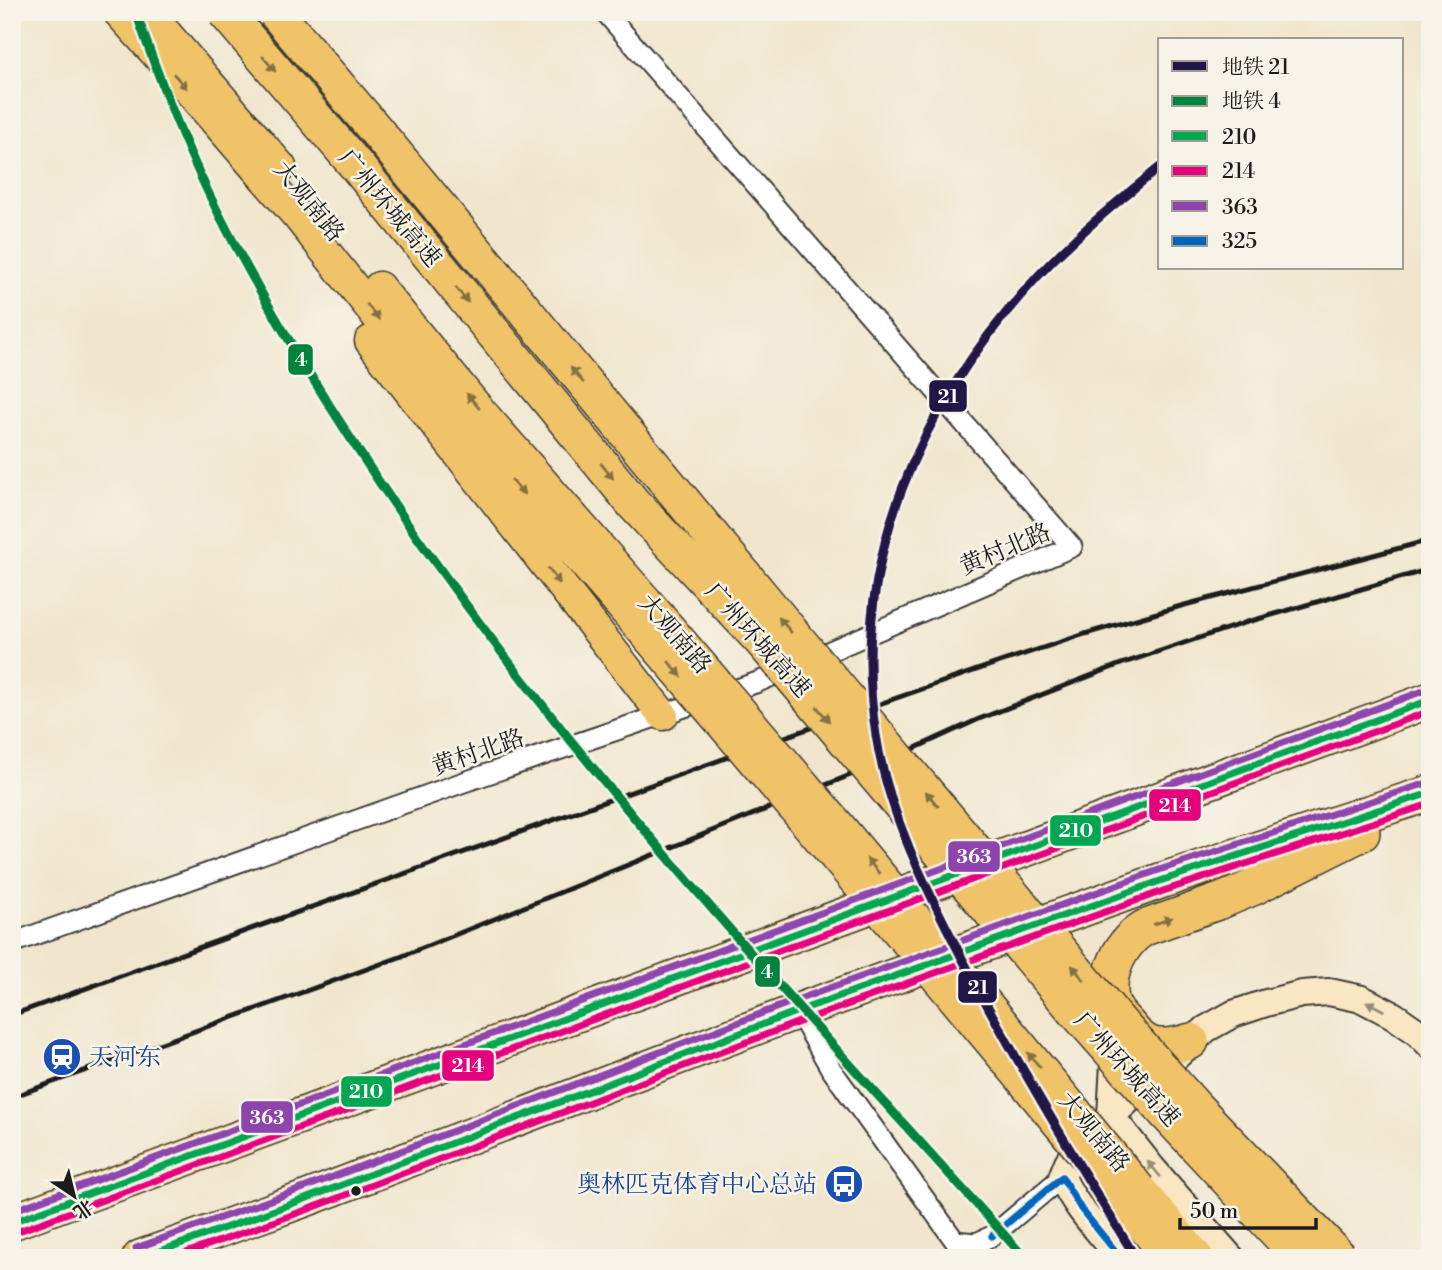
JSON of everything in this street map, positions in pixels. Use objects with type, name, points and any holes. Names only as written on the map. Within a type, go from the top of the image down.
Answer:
[{"type":"highway","name":"广州环城高速","points":[[225,12],[355,164],[634,504],[761,640],[1077,1013],[1299,1258]]},
{"type":"highway","name":"广州环城高速","points":[[275,12],[796,638],[1195,1107],[1340,1258]]},
{"type":"highway","points":[[285,12],[320,64]]},
{"type":"highway","points":[[12,1222],[1430,700]]},
{"type":"highway","points":[[140,1258],[305,1199],[798,1011],[1163,880],[1430,793]]},
{"type":"highway","points":[[1349,1258],[1170,1079],[1121,1020],[1112,1002],[1114,968],[1123,946],[1133,935],[1252,888],[1430,799]]},
{"type":"highway","points":[[1121,1020],[1150,1044],[1175,1046],[1191,1041]]},
{"type":"main road","name":"大观南路","points":[[118,12],[298,217],[460,420],[849,837],[1131,1195],[1168,1258]]},
{"type":"main road","name":"大观南路","points":[[148,12],[252,131],[638,609]]},
{"type":"main road","points":[[207,112],[212,138],[663,715]]},
{"type":"main road","name":"大观南路","points":[[1131,1195],[1199,1258]]},
{"type":"street","name":"黄村北路","points":[[12,943],[464,782],[758,682],[1072,547],[605,12]]},
{"type":"street","points":[[798,1011],[831,1069],[955,1241],[976,1243],[992,1236],[1062,1177],[1068,1162],[1083,1142],[1191,1041],[1233,1014],[1303,994],[1329,992],[1362,999],[1383,1010],[1416,1031],[1430,1045]]},
{"type":"street","points":[[1121,1020],[1111,1116],[1152,1168],[1231,1258]]},
{"type":"street","points":[[1062,1177],[1076,1204],[1121,1258]]},
{"type":"street","points":[[195,1258],[305,1199]]},
{"type":"railway","points":[[12,1015],[991,665],[1181,606],[1430,540]]},
{"type":"railway","points":[[12,1097],[400,957],[900,755],[979,719],[1121,664],[1244,623],[1430,569]]},
{"type":"metro line","name":"4","points":[[136,12],[188,148],[243,259],[339,421],[434,561],[512,666],[677,868],[1025,1258]]},
{"type":"metro line","name":"21","points":[[1136,1258],[1003,1034],[922,878],[889,793],[876,735],[870,670],[873,607],[884,546],[903,488],[928,431],[959,377],[996,325],[1052,261],[1158,169]]},
{"type":"transit line","name":"363","points":[[12,1211],[1426,690]]},
{"type":"transit line","name":"210","points":[[12,1222],[1430,700]]},
{"type":"transit line","name":"214","points":[[16,1232],[1430,711]]},
{"type":"transit line","name":"363","points":[[136,1248],[301,1189],[794,1001],[1159,870],[1427,783]]},
{"type":"transit line","name":"210","points":[[141,1258],[305,1199],[798,1011],[1163,880],[1430,793]]},
{"type":"transit line","name":"214","points":[[172,1258],[309,1209],[802,1021],[1166,890],[1430,804]]},
{"type":"transit line","name":"325","points":[[992,1236],[1062,1177],[1081,1209],[1121,1258]]},
{"type":"place","name":"天河东","points":[[62,1057]]},
{"type":"place","name":"奥林匹克体育中心总站","points":[[844,1184]]}]
